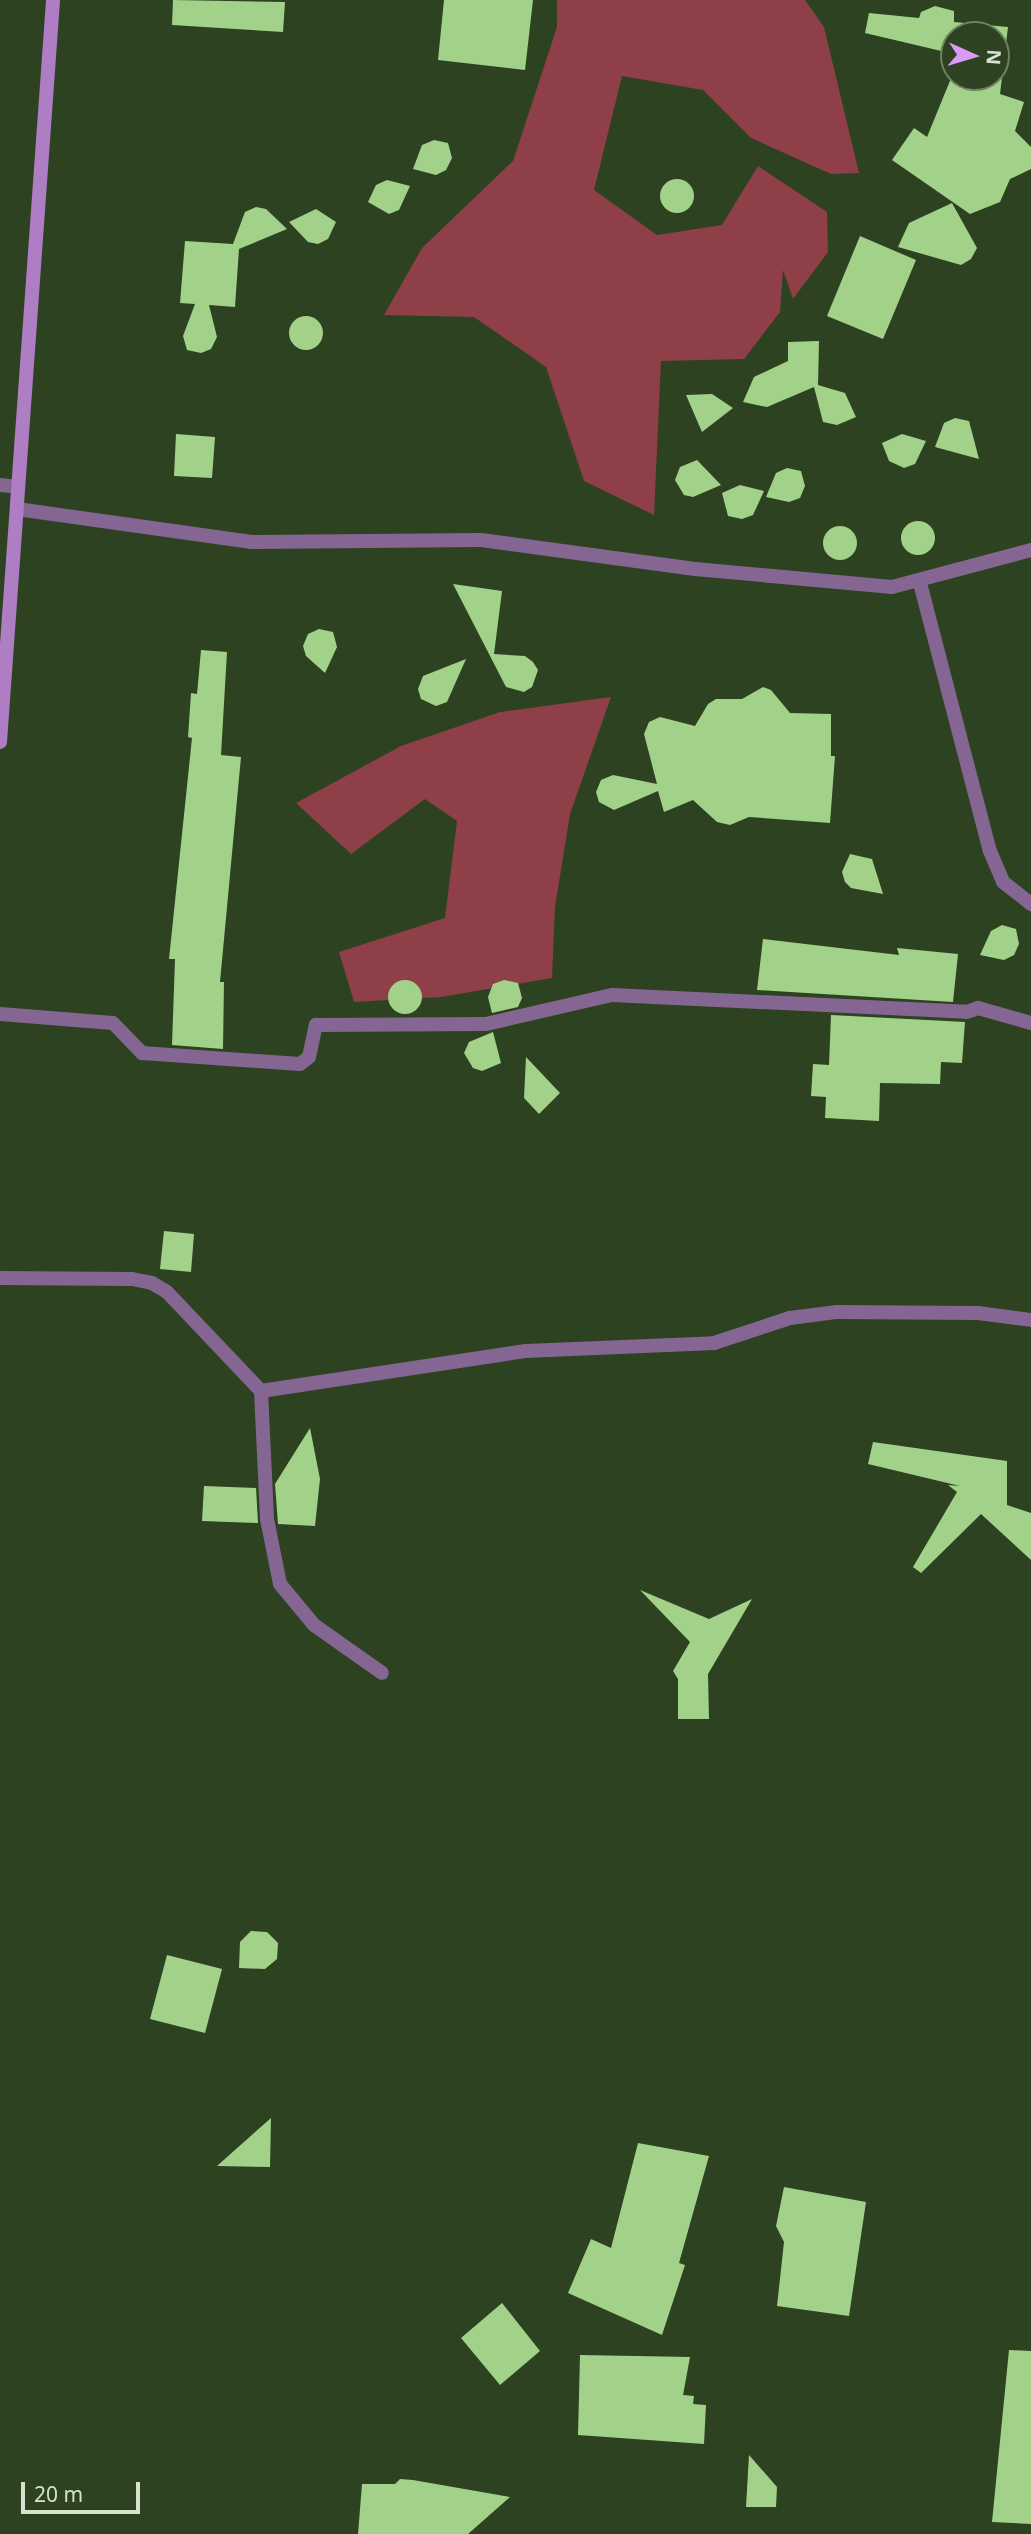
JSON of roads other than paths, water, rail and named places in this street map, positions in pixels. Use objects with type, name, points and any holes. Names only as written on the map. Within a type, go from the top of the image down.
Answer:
[{"type":"street","points":[[0,742],[53,0]]},
{"type":"street","points":[[0,485],[18,487]]},
{"type":"street","points":[[16,509],[252,542],[481,540],[695,569],[892,587],[920,583],[1031,550]]},
{"type":"street","points":[[920,583],[990,851],[1003,882],[1031,904]]},
{"type":"street","points":[[0,1014],[113,1023],[142,1053],[300,1063],[309,1057],[316,1025],[486,1024],[612,995],[967,1012],[978,1008],[1031,1023]]},
{"type":"street","points":[[0,1278],[152,1283],[167,1293],[261,1391],[267,1519],[280,1584],[314,1625],[382,1673]]},
{"type":"street","points":[[261,1391],[526,1351],[714,1343],[790,1318],[836,1312],[978,1314],[1031,1320]]}]
